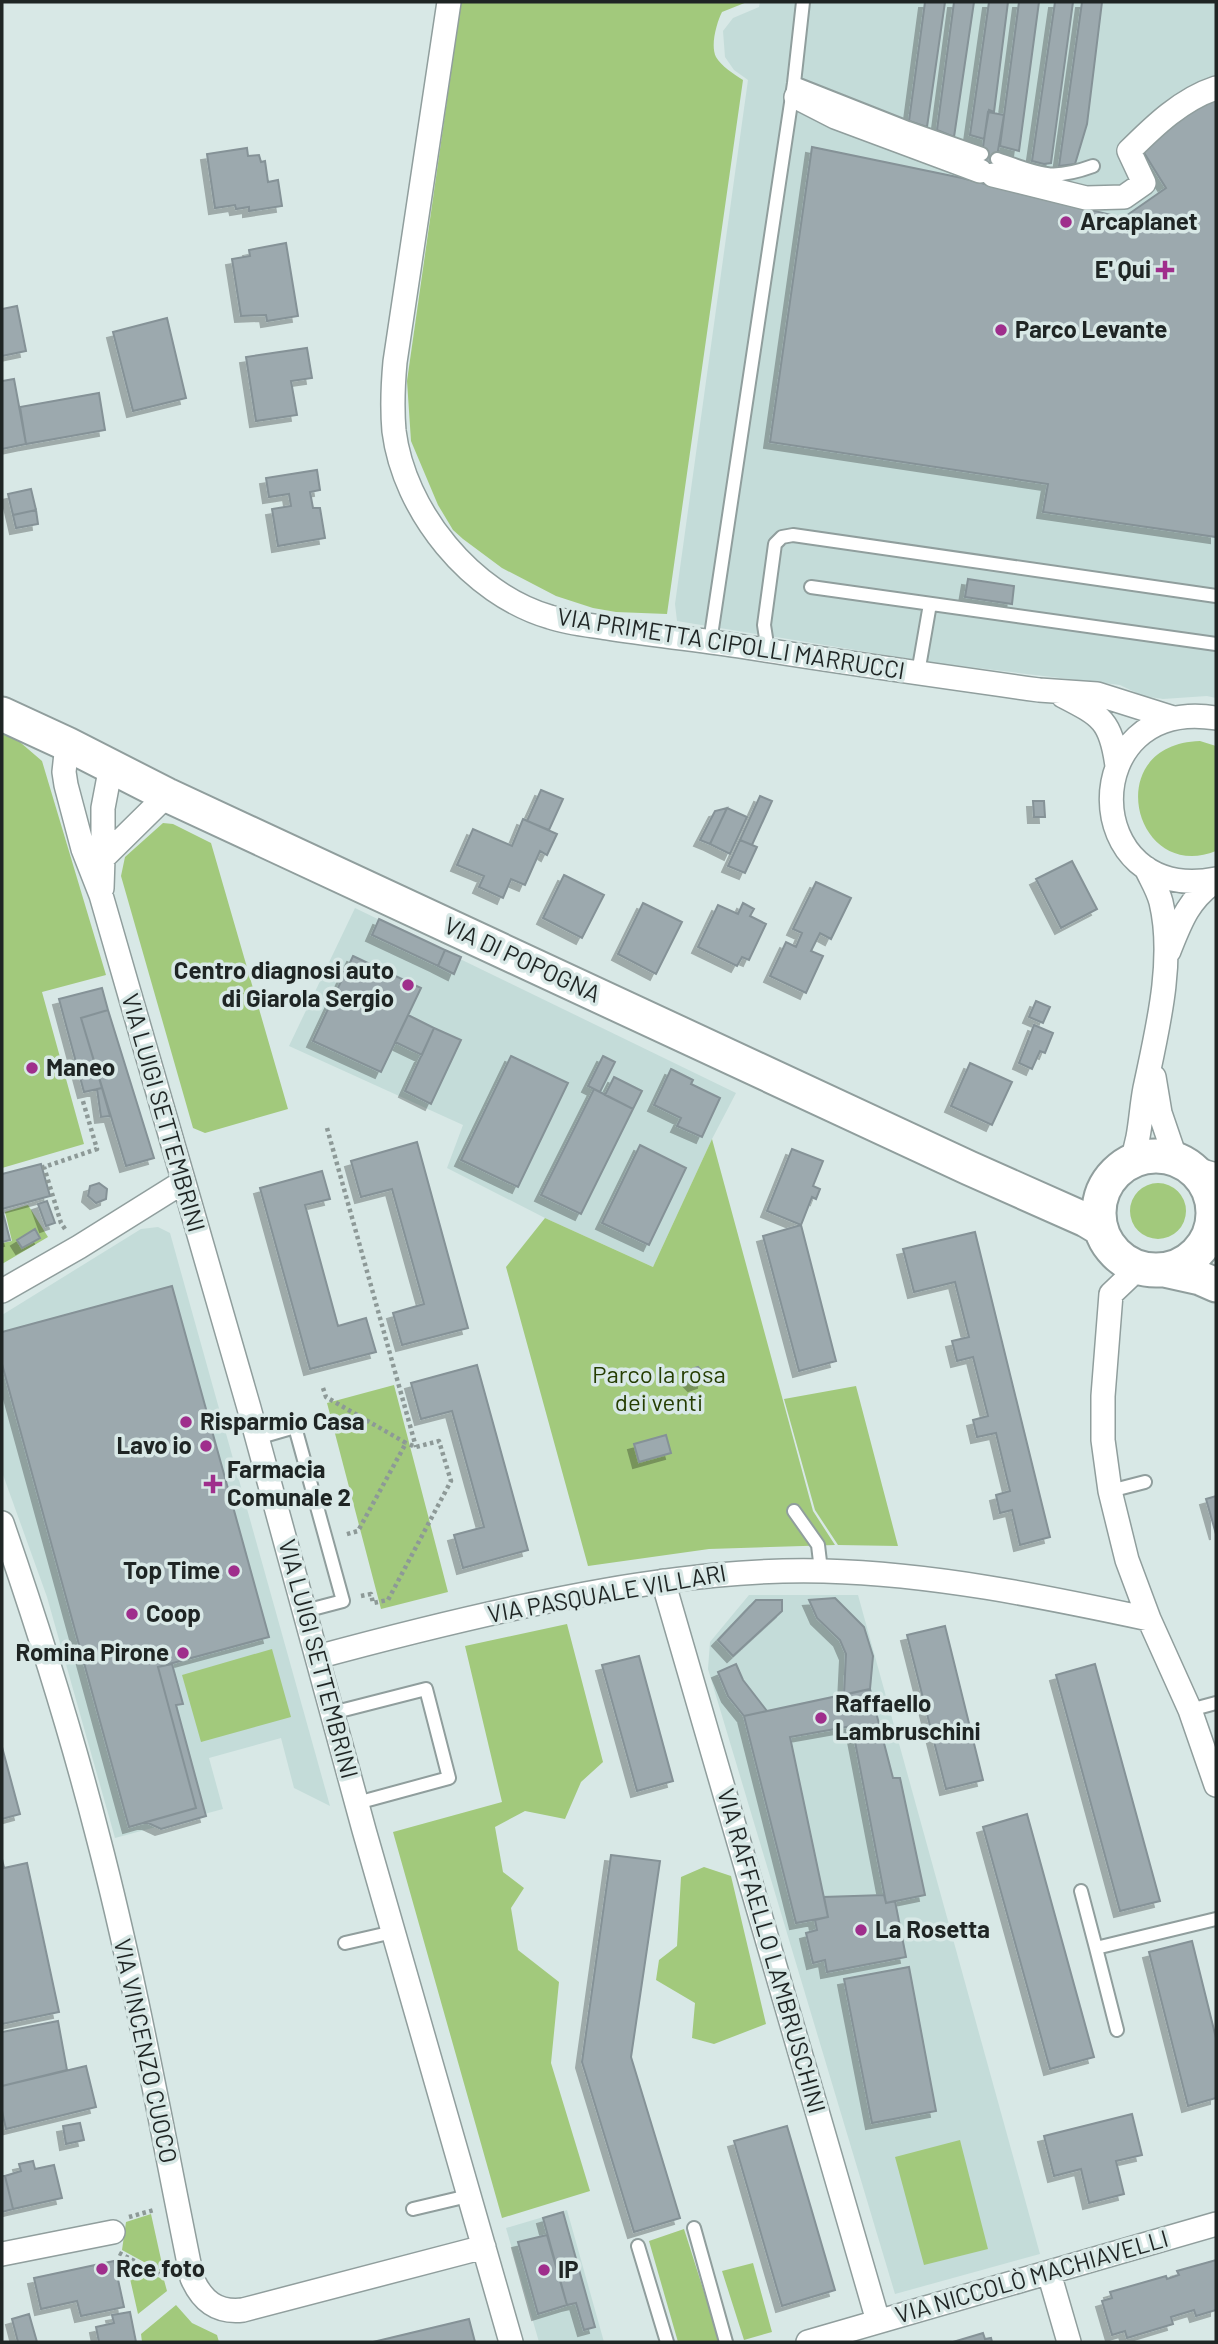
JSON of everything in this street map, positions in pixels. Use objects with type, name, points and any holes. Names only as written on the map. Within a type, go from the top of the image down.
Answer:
[{"type":"main road","name":"VIA DI POPOGNA","points":[[2,714],[167,795],[1101,1229]]},
{"type":"main road","points":[[1044,1201],[1080,1194],[1146,1157],[1161,1156],[1195,1168],[1209,1191],[1213,1205],[1214,1233],[1198,1253],[1182,1265],[1153,1269]]},
{"type":"main road","points":[[1123,1168],[1105,1186],[1100,1200],[1101,1229],[1117,1255],[1130,1264],[1200,1278],[1216,1285]]},
{"type":"street","name":"VIA PRIMETTA CIPOLLI MARRUCCI","points":[[449,2],[395,362],[394,426],[405,474],[424,514],[450,551],[489,585],[531,610],[549,617],[587,625],[918,673],[1054,692],[1097,694],[1173,718]]},
{"type":"street","points":[[795,90],[835,117],[1086,198],[1143,195],[1144,183],[1129,150],[1160,121],[1206,91],[1216,88]]},
{"type":"street","name":"VIA PRIMETTA CIPOLLI MARRUCCI","points":[[1054,692],[1098,715],[1109,731],[1117,766]]},
{"type":"street","points":[[1216,718],[1173,718],[1152,727],[1135,741],[1117,766],[1110,800],[1114,823],[1129,852],[1146,868],[1183,882],[1216,880]]},
{"type":"street","name":"VIA LUIGI SETTEMBRINI","points":[[67,744],[64,772],[83,849],[101,895],[257,1438],[393,1932],[510,2342]]},
{"type":"street","name":"VIA LUIGI SETTEMBRINI","points":[[101,895],[103,808],[111,766]]},
{"type":"street","points":[[103,858],[167,795]]},
{"type":"street","points":[[1123,1168],[1140,1139],[1166,957],[1161,903],[1146,868]]},
{"type":"street","points":[[1166,957],[1196,895],[1216,880]]},
{"type":"street","points":[[1151,1064],[1160,1113],[1195,1168]]},
{"type":"street","points":[[2,1291],[183,1182]]},
{"type":"street","points":[[1153,1269],[1131,1275],[1111,1294],[1103,1396],[1104,1453],[1110,1491],[1127,1560],[1149,1619],[1190,1710],[1216,1785]]},
{"type":"street","name":"VIA VINCENZO CUOCO","points":[[2,1523],[65,1716],[99,1838],[192,2278],[200,2294],[214,2306],[230,2312],[243,2310],[484,2248]]},
{"type":"street","name":"VIA PASQUALE VILLARI","points":[[317,1657],[532,1603],[663,1581],[740,1572],[821,1570],[968,1583],[1149,1619]]},
{"type":"street","name":"VIA RAFFAELLO LAMBRUSCHINI","points":[[663,1581],[878,2321]]},
{"type":"street","name":"VIA NICCOLÒ MACHIAVELLI","points":[[808,2342],[1216,2224]]},
{"type":"street","points":[[2,2254],[113,2232]]},
{"type":"street","points":[[1049,2273],[1069,2342]]},
{"type":"lane","points":[[710,642],[795,90],[803,2]]},
{"type":"lane","points":[[988,165],[1051,176],[1069,174],[1093,166]]},
{"type":"lane","points":[[768,651],[764,625],[775,544],[782,537],[793,535],[1216,596]]},
{"type":"lane","points":[[811,587],[1216,644]]},
{"type":"lane","points":[[918,673],[930,604]]},
{"type":"lane","points":[[257,1438],[295,1427],[343,1601],[306,1611]]},
{"type":"lane","points":[[1110,1491],[1145,1482]]},
{"type":"lane","points":[[794,1511],[818,1545],[821,1570]]},
{"type":"lane","points":[[332,1713],[426,1689],[449,1778],[357,1802]]},
{"type":"lane","points":[[1190,1710],[1216,1703]]},
{"type":"lane","points":[[1081,1891],[1116,2031]]},
{"type":"lane","points":[[1096,1948],[1216,1919]]},
{"type":"lane","points":[[345,1943],[393,1932]]},
{"type":"lane","points":[[413,2209],[468,2196]]},
{"type":"lane","points":[[694,2228],[726,2342]]},
{"type":"lane","points":[[638,2246],[667,2342]]},
{"type":"path","points":[[79,1247],[61,1223],[44,1167],[97,1149],[82,1098]]},
{"type":"path","points":[[327,1128],[416,1447]]},
{"type":"path","points":[[323,1388],[326,1397],[406,1443],[416,1447],[439,1441],[451,1481],[388,1600],[373,1603],[371,1594],[343,1601]]},
{"type":"path","points":[[326,1540],[358,1531],[406,1443]]},
{"type":"shaded area","points":[[760,2],[1216,2],[1216,698],[1207,696],[1163,699],[1143,696],[1120,685],[935,663],[677,621],[675,604],[748,80],[734,70],[725,57],[723,31],[733,18],[759,7]]},
{"type":"shaded area","points":[[355,908],[736,1093],[653,1267],[545,1218],[447,1168],[463,1125],[289,1046]]},
{"type":"shaded area","points":[[158,1227],[170,1233],[330,1806],[294,1788],[281,1738],[209,1758],[223,1809],[115,1838],[47,1597],[2,1472],[2,1315],[141,1229]]},
{"type":"shaded area","points":[[749,1595],[858,1595],[1040,2254],[895,2294],[708,1669],[710,1642]]},
{"type":"shaded area","points":[[567,2210],[604,2342],[539,2342],[506,2228]]},
{"type":"green space","points":[[461,2],[747,2],[722,12],[714,40],[714,52],[718,60],[743,80],[667,614],[616,612],[593,608],[556,596],[502,568],[453,530],[438,505],[411,441],[407,381]]},
{"type":"green space","points":[[2,732],[14,737],[42,761],[106,975],[42,992],[84,1144],[2,1168]]},
{"type":"green space","points":[[1200,741],[1216,746],[1216,851],[1188,856],[1165,848],[1148,831],[1139,810],[1139,786],[1148,764],[1168,748]]},
{"type":"green space","points":[[163,823],[173,824],[211,843],[288,1109],[205,1133],[193,1128],[121,876],[125,857]]},
{"type":"green space","name":"Parco la rosa dei venti","points":[[712,1139],[813,1511],[835,1545],[709,1549],[588,1566],[506,1267],[545,1218],[653,1267]]},
{"type":"green space","points":[[1158,1183],[1169,1185],[1178,1191],[1184,1200],[1184,1222],[1178,1231],[1169,1237],[1158,1239],[1147,1237],[1138,1231],[1132,1222],[1130,1211],[1132,1200],[1138,1191],[1147,1185]]},
{"type":"green space","points":[[28,1205],[48,1237],[2,1264],[2,1243],[12,1241],[5,1212]]},
{"type":"green space","points":[[394,1385],[448,1592],[381,1609],[327,1403]]},
{"type":"green space","points":[[856,1386],[898,1546],[838,1545],[815,1510],[784,1399]]},
{"type":"green space","points":[[567,1624],[603,1762],[581,1782],[565,1819],[525,1811],[495,1827],[503,1872],[524,1888],[511,1908],[518,1950],[559,1982],[551,2063],[590,2191],[502,2218],[393,1832],[502,1802],[465,1646]]},
{"type":"green space","points":[[272,1649],[291,1717],[201,1742],[182,1675]]},
{"type":"green space","points":[[704,1867],[731,1876],[766,2024],[714,2044],[692,2038],[695,2003],[656,1980],[659,1960],[677,1946],[681,1877]]},
{"type":"green space","points":[[960,2140],[988,2249],[924,2265],[895,2157]]},
{"type":"green space","points":[[151,2214],[164,2273],[122,2250],[126,2222]]},
{"type":"green space","points":[[684,2229],[720,2342],[678,2342],[649,2241]]},
{"type":"green space","points":[[126,2261],[164,2280],[167,2291],[138,2314]]},
{"type":"green space","points":[[753,2263],[772,2332],[744,2340],[722,2271]]},
{"type":"green space","points":[[176,2305],[192,2323],[217,2335],[219,2342],[142,2342],[141,2334]]},
{"type":"building","points":[[925,2],[945,2],[927,127],[909,121]]},
{"type":"building","points":[[954,2],[974,2],[954,137],[937,130]]},
{"type":"building","points":[[989,2],[1008,2],[994,112],[989,110],[984,139],[970,135]]},
{"type":"building","points":[[1019,2],[1039,2],[1019,151],[1000,146]]},
{"type":"building","points":[[1055,2],[1073,2],[1051,163],[1044,164],[1032,161]]},
{"type":"building","points":[[1082,2],[1102,2],[1087,124],[1075,164],[1059,166]]},
{"type":"building","name":"Parco Levante","points":[[1216,94],[1216,537],[1043,512],[1048,484],[770,442],[812,147],[962,178],[1123,218],[1166,188],[1141,148]]},
{"type":"building","points":[[988,112],[1004,115],[992,186],[978,182]]},
{"type":"building","points":[[247,148],[248,156],[259,155],[261,162],[265,161],[268,182],[278,180],[282,206],[249,211],[249,207],[236,209],[235,205],[215,208],[207,154]]},
{"type":"building","points":[[286,243],[298,316],[267,321],[266,315],[241,316],[232,259],[250,256],[249,250]]},
{"type":"building","points":[[17,306],[26,351],[2,356],[2,309]]},
{"type":"building","points":[[167,318],[186,398],[133,411],[113,332]]},
{"type":"building","points":[[307,348],[312,378],[291,381],[297,415],[256,421],[246,357]]},
{"type":"building","points":[[14,379],[26,444],[2,449],[2,381]]},
{"type":"building","points":[[99,393],[105,430],[26,444],[20,407]]},
{"type":"building","points":[[317,470],[320,490],[310,492],[313,508],[320,508],[325,538],[278,546],[272,509],[291,506],[289,494],[269,497],[266,478]]},
{"type":"building","points":[[31,489],[36,510],[13,515],[8,494]]},
{"type":"building","points":[[36,510],[38,524],[16,528],[13,515]]},
{"type":"building","points":[[968,579],[1014,586],[1012,604],[965,597]]},
{"type":"building","points":[[541,790],[563,799],[549,830],[527,821]]},
{"type":"building","points":[[760,796],[772,801],[752,845],[740,840]]},
{"type":"building","points":[[1033,801],[1044,801],[1045,817],[1034,817]]},
{"type":"building","points":[[727,808],[710,844],[700,840],[715,811]]},
{"type":"building","points":[[727,808],[747,817],[730,854],[710,844]]},
{"type":"building","points":[[523,819],[557,834],[547,855],[540,851],[525,885],[511,879],[503,898],[479,887],[484,876],[457,865],[473,829],[512,846]]},
{"type":"building","points":[[740,840],[757,847],[745,873],[728,866]]},
{"type":"building","points":[[1072,861],[1097,909],[1061,928],[1036,879]]},
{"type":"building","points":[[564,875],[604,895],[582,938],[543,918]]},
{"type":"building","points":[[816,882],[851,898],[831,939],[820,933],[811,951],[823,956],[806,993],[770,976],[786,942],[796,947],[802,933],[793,929]]},
{"type":"building","points":[[643,903],[682,922],[656,974],[618,954]]},
{"type":"building","points":[[743,903],[754,909],[750,916],[766,924],[749,960],[742,957],[737,966],[698,947],[718,905],[738,914]]},
{"type":"building","points":[[379,919],[445,950],[438,966],[372,935]]},
{"type":"building","points":[[445,950],[461,957],[454,974],[438,966]]},
{"type":"building","points":[[353,956],[421,988],[381,1072],[313,1041]]},
{"type":"building","points":[[102,988],[108,1010],[81,1018],[102,1088],[84,1092],[59,999]]},
{"type":"building","points":[[1036,1001],[1050,1007],[1043,1023],[1029,1017]]},
{"type":"building","points":[[108,1010],[154,1158],[126,1166],[81,1018]]},
{"type":"building","points":[[408,1015],[434,1028],[422,1055],[395,1042]]},
{"type":"building","points":[[1034,1025],[1053,1033],[1045,1053],[1040,1051],[1032,1069],[1019,1063]]},
{"type":"building","points":[[434,1028],[461,1040],[431,1104],[405,1091]]},
{"type":"building","points":[[511,1056],[568,1083],[518,1187],[461,1160]]},
{"type":"building","points":[[603,1056],[615,1062],[600,1092],[588,1086]]},
{"type":"building","points":[[970,1063],[1012,1082],[992,1125],[951,1106]]},
{"type":"building","points":[[671,1069],[693,1080],[691,1084],[720,1098],[702,1137],[677,1126],[681,1118],[654,1105]]},
{"type":"building","points":[[614,1077],[642,1091],[633,1109],[605,1095]]},
{"type":"building","points":[[102,1088],[110,1116],[101,1117],[97,1089]]},
{"type":"building","points":[[594,1089],[633,1109],[581,1214],[541,1195]]},
{"type":"building","points":[[417,1142],[468,1328],[402,1345],[393,1313],[424,1304],[392,1189],[361,1197],[351,1161]]},
{"type":"building","points":[[640,1145],[686,1168],[649,1245],[602,1223]]},
{"type":"building","points":[[792,1149],[823,1161],[813,1186],[820,1189],[816,1199],[812,1197],[801,1225],[767,1211]]},
{"type":"building","points":[[41,1164],[50,1196],[2,1209],[2,1174]]},
{"type":"building","points":[[322,1171],[330,1199],[305,1205],[338,1326],[366,1318],[376,1352],[310,1369],[260,1188]]},
{"type":"building","points":[[99,1183],[107,1189],[106,1199],[96,1203],[88,1196],[90,1186]]},
{"type":"building","points":[[47,1201],[55,1223],[46,1226],[38,1204]]},
{"type":"building","points":[[2,1214],[10,1240],[2,1242]]},
{"type":"building","points":[[801,1225],[836,1361],[799,1371],[763,1236]]},
{"type":"building","points":[[35,1229],[40,1238],[22,1248],[17,1240]]},
{"type":"building","points":[[975,1232],[1050,1537],[1020,1545],[1012,1510],[1000,1513],[996,1495],[1010,1491],[996,1433],[977,1437],[973,1420],[988,1416],[973,1357],[957,1361],[952,1341],[969,1337],[955,1282],[914,1292],[903,1249]]},
{"type":"building","points":[[172,1286],[269,1637],[158,1667],[196,1808],[129,1827],[2,1364],[2,1332]]},
{"type":"building","points":[[477,1365],[528,1550],[463,1568],[454,1535],[484,1527],[452,1411],[421,1419],[411,1383]]},
{"type":"building","points":[[698,1367],[704,1373],[703,1382],[694,1385],[688,1379],[689,1370]]},
{"type":"building","points":[[666,1435],[671,1453],[639,1462],[634,1444]]},
{"type":"building","points":[[1216,1496],[1216,1534],[1206,1499]]},
{"type":"building","points":[[835,1598],[864,1627],[873,1656],[870,1689],[844,1695],[846,1654],[840,1640],[817,1618],[809,1600]]},
{"type":"building","points":[[756,1600],[782,1600],[782,1611],[733,1656],[718,1640]]},
{"type":"building","points":[[945,1626],[983,1780],[946,1789],[907,1635]]},
{"type":"building","points":[[639,1656],[673,1781],[637,1791],[602,1665]]},
{"type":"building","points":[[172,1664],[183,1704],[176,1705],[206,1816],[161,1829],[146,1822],[196,1808],[158,1667]]},
{"type":"building","points":[[736,1664],[743,1680],[767,1711],[744,1716],[728,1696],[718,1672]]},
{"type":"building","points":[[1095,1664],[1160,1901],[1120,1911],[1056,1675]]},
{"type":"building","points":[[870,1689],[893,1778],[900,1778],[925,1895],[886,1903],[852,1726],[790,1737],[828,1917],[796,1923],[744,1716]]},
{"type":"building","points":[[2,1747],[20,1814],[2,1819]]},
{"type":"building","points":[[1027,1814],[1094,2057],[1050,2069],[983,1827]]},
{"type":"building","points":[[611,1855],[660,1861],[631,2057],[680,2218],[634,2232],[582,2062]]},
{"type":"building","points":[[2,1859],[4,1868],[27,1863],[59,2012],[2,2024]]},
{"type":"building","points":[[884,1895],[886,1903],[895,1901],[906,1957],[827,1972],[825,1960],[813,1963],[806,1933],[817,1930],[815,1920],[828,1917],[824,1897]]},
{"type":"building","points":[[1192,1941],[1216,2038],[1216,2098],[1188,2106],[1149,1952]]},
{"type":"building","points":[[909,1967],[936,2111],[872,2123],[844,1979]]},
{"type":"building","points":[[58,2021],[67,2070],[2,2086],[2,2032]]},
{"type":"building","points":[[86,2066],[96,2107],[6,2129],[2,2111],[2,2086]]},
{"type":"building","points":[[1132,2114],[1142,2155],[1116,2161],[1124,2194],[1089,2203],[1081,2169],[1054,2176],[1044,2136]]},
{"type":"building","points":[[80,2123],[84,2140],[66,2144],[63,2126]]},
{"type":"building","points":[[787,2126],[835,2290],[782,2306],[734,2141]]},
{"type":"building","points":[[33,2161],[35,2169],[54,2165],[62,2198],[13,2209],[5,2176],[21,2171],[19,2164]]},
{"type":"building","points":[[2,2176],[5,2176],[13,2209],[2,2212]]},
{"type":"building","points":[[563,2212],[595,2327],[584,2330],[576,2303],[567,2305],[543,2218]]},
{"type":"building","points":[[547,2235],[567,2305],[538,2314],[518,2242]]},
{"type":"building","points":[[1216,2260],[1216,2310],[1196,2316],[1194,2310],[1171,2317],[1173,2324],[1127,2338],[1125,2331],[1112,2335],[1102,2301],[1112,2298],[1110,2292],[1166,2276],[1167,2279],[1179,2275],[1177,2271]]},
{"type":"building","points":[[114,2261],[124,2307],[81,2316],[77,2301],[41,2309],[34,2278]]},
{"type":"building","points":[[130,2312],[136,2342],[99,2342],[96,2327],[114,2323],[112,2315]]},
{"type":"building","points":[[29,2314],[37,2342],[18,2342],[12,2319]]},
{"type":"building","points":[[469,2319],[475,2342],[373,2342]]},
{"type":"building","points":[[983,2333],[985,2339],[991,2338],[992,2342],[953,2342]]},
{"type":"place","name":"Arcaplanet","points":[[1066,222]]},
{"type":"place","name":"E' Qui","points":[[1165,270]]},
{"type":"place","name":"Parco Levante","points":[[1001,330]]},
{"type":"place","name":"Centro diagnosi auto di Giarola Sergio","points":[[408,985]]},
{"type":"place","name":"Maneo","points":[[32,1068]]},
{"type":"place","name":"Risparmio Casa","points":[[186,1422]]},
{"type":"place","name":"Lavo io","points":[[206,1446]]},
{"type":"place","name":"Farmacia Comunale 2","points":[[213,1484]]},
{"type":"place","name":"Top Time","points":[[234,1571]]},
{"type":"place","name":"Coop","points":[[132,1614]]},
{"type":"place","name":"Romina Pirone","points":[[183,1653]]},
{"type":"place","name":"Raffaello Lambruschini","points":[[821,1718]]},
{"type":"place","name":"La Rosetta","points":[[861,1930]]},
{"type":"place","name":"Rce foto","points":[[102,2269]]},
{"type":"place","name":"IP","points":[[544,2270]]}]
